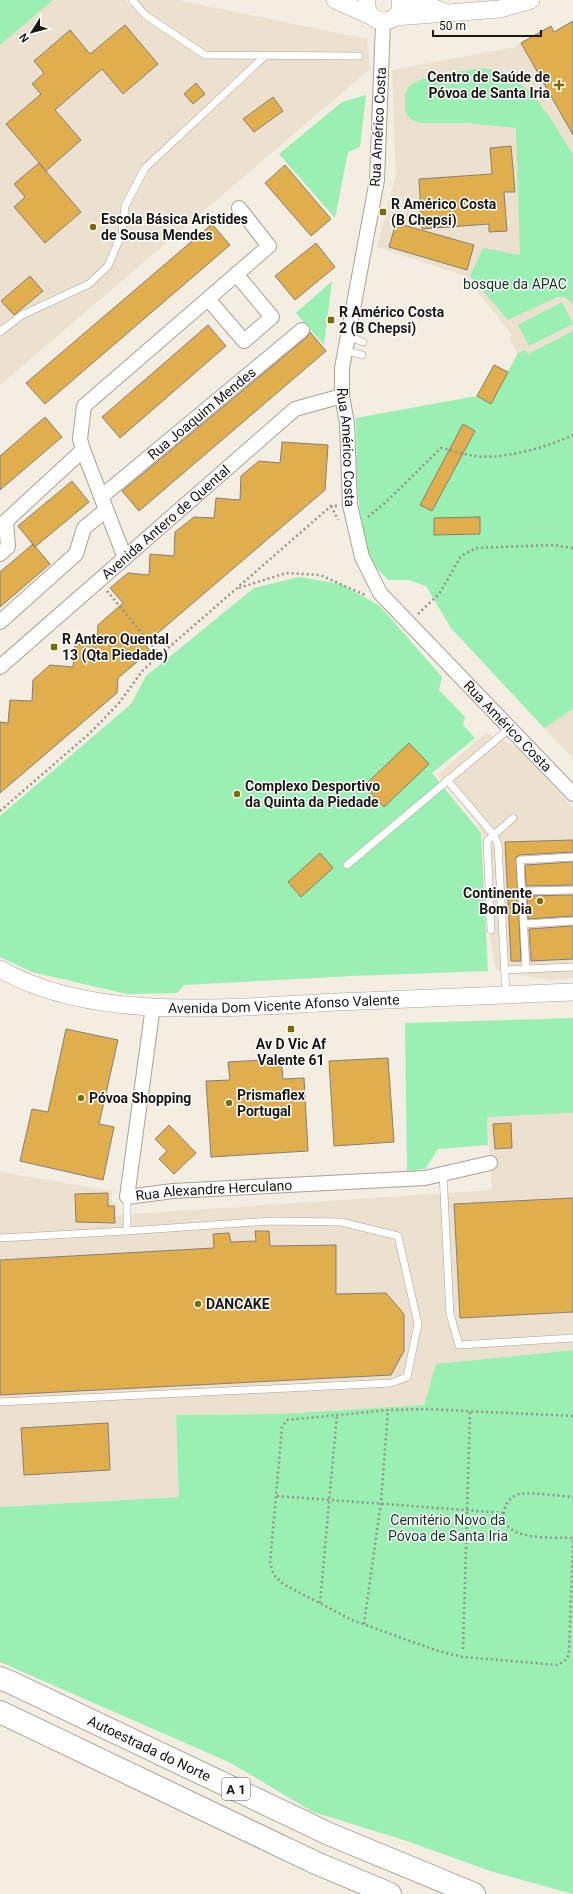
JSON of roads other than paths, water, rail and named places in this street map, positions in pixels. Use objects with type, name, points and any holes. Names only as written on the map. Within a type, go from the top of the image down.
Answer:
[{"type":"highway","name":"Autoestrada do Norte","points":[[0,1678],[12,1682],[329,1834],[474,1894]]},
{"type":"highway","name":"A 1","points":[[0,1712],[316,1863],[390,1894]]},
{"type":"street","points":[[335,0],[379,14],[449,13],[500,9],[531,0]]},
{"type":"street","points":[[379,14],[401,8],[400,0]]},
{"type":"street","points":[[412,0],[449,13]]},
{"type":"street","name":"Rua Américo Costa","points":[[379,14],[377,180],[342,368],[342,396],[347,423],[350,505],[362,557],[380,593],[573,794]]},
{"type":"street","points":[[125,558],[103,504],[80,439],[84,406],[269,246],[238,208]]},
{"type":"street","points":[[208,299],[244,341],[272,317],[236,274]]},
{"type":"street","name":"Rua Joaquim Mendes","points":[[0,622],[76,554],[84,528],[103,504],[302,330]]},
{"type":"street","name":"Avenida Antero de Quental","points":[[0,667],[295,409],[342,396]]},
{"type":"street","points":[[0,554],[8,547],[3,520],[83,450]]},
{"type":"street","name":"Avenida Dom Vicente Afonso Valente","points":[[0,969],[47,990],[98,1001],[153,1006],[225,1007],[573,992]]},
{"type":"street","name":"Rua Alexandre Herculano","points":[[153,1006],[128,1197],[172,1191],[425,1178],[490,1163]]},
{"type":"lane","points":[[132,0],[145,15],[205,55],[359,56]]},
{"type":"lane","points":[[0,332],[22,315],[89,284],[108,266],[122,233],[125,206],[145,168],[265,56]]},
{"type":"lane","points":[[348,336],[363,342]]},
{"type":"lane","points":[[346,350],[362,355]]},
{"type":"lane","points":[[347,865],[509,729]]},
{"type":"lane","points":[[447,780],[493,834],[498,844],[506,995]]},
{"type":"lane","points":[[491,930],[486,845],[487,841],[493,834],[513,818]]},
{"type":"lane","points":[[526,969],[520,860],[573,857]]},
{"type":"lane","points":[[522,891],[573,890]]},
{"type":"lane","points":[[524,924],[573,921]]},
{"type":"lane","points":[[505,970],[573,967]]},
{"type":"lane","points":[[443,1173],[450,1314],[459,1345],[573,1338]]},
{"type":"lane","points":[[127,1231],[128,1197]]},
{"type":"lane","points":[[0,1238],[127,1231],[272,1220],[341,1222],[398,1236],[418,1324],[407,1378],[390,1383],[0,1402]]},
{"type":"place","name":"Centro de Saúde de Póvoa de Santa Iria","points":[[559,85]]},
{"type":"place","name":"R Américo Costa (B Chepsi)","points":[[383,212]]},
{"type":"place","name":"Escola Básica Aristides de Sousa Mendes","points":[[93,227]]},
{"type":"place","name":"R Américo Costa 2 (B Chepsi)","points":[[331,320]]},
{"type":"place","name":"R Antero Quental 13 (Qta Piedade)","points":[[54,647]]},
{"type":"place","name":"Complexo Desportivo da Quinta da Piedade","points":[[237,794]]},
{"type":"place","name":"Continente Bom Dia","points":[[540,901]]},
{"type":"place","name":"Av D Vic Af Valente 61","points":[[291,1029]]},
{"type":"place","name":"Póvoa Shopping","points":[[81,1098]]},
{"type":"place","name":"Prismaflex Portugal","points":[[229,1103]]},
{"type":"place","name":"DANCAKE","points":[[198,1304]]},
{"type":"park label","name":"bosque da APAC","points":[[515,284]]},
{"type":"park label","name":"Cemitério Novo da Póvoa de Santa Iria","points":[[448,1528]]}]
